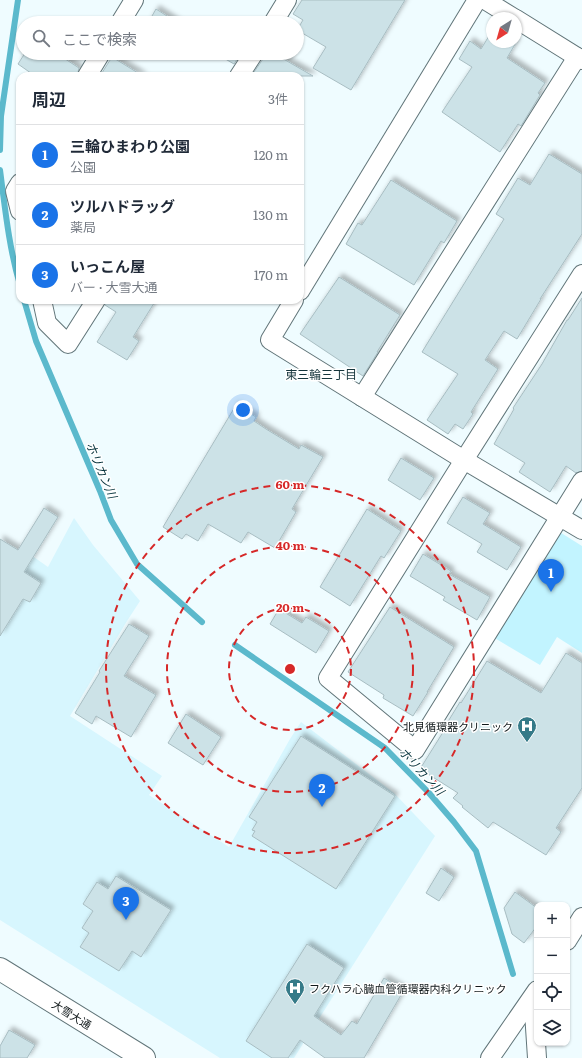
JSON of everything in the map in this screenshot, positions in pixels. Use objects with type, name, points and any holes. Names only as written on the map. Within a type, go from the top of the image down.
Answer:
[{"type":"highway","name":"大雪大通","points":[[0,970],[144,1058]]},
{"type":"street","points":[[124,16],[134,0]]},
{"type":"street","points":[[278,16],[288,0]]},
{"type":"street","points":[[304,284],[477,0]]},
{"type":"street","points":[[485,0],[504,12]]},
{"type":"street","points":[[362,397],[579,58],[522,23]]},
{"type":"street","points":[[89,72],[97,60]]},
{"type":"street","points":[[242,72],[249,60]]},
{"type":"street","points":[[582,274],[328,678],[415,750],[582,481]]},
{"type":"street","points":[[43,304],[47,323],[68,344],[93,304]]},
{"type":"street","points":[[292,304],[270,340],[464,460],[582,530]]},
{"type":"street","points":[[569,938],[582,917]]},
{"type":"street","points":[[490,1058],[534,994]]},
{"type":"street","points":[[536,1010],[537,1058]]},
{"type":"shaded area","points":[[74,518],[93,545],[140,601],[70,716],[162,776],[149,795],[229,847],[301,722],[394,793],[435,836],[294,1058],[220,1058],[0,920],[0,579],[21,548],[48,567]]},
{"type":"shaded area","points":[[558,531],[582,546],[582,653],[557,637],[540,665],[493,637]]},
{"type":"building","points":[[302,0],[405,0],[351,90],[313,68],[326,47],[304,34],[304,16],[296,16],[293,14]]},
{"type":"building","points":[[156,9],[167,16],[152,16]]},
{"type":"building","points":[[470,41],[481,49],[486,41],[486,48],[513,48],[507,58],[545,83],[538,93],[540,95],[521,126],[518,124],[500,152],[442,112],[472,67],[459,59]]},
{"type":"building","points":[[21,60],[67,60],[79,68],[78,72],[29,72],[18,64]]},
{"type":"building","points":[[110,60],[117,60],[136,72],[103,72]]},
{"type":"building","points":[[227,60],[237,60],[234,64]]},
{"type":"building","points":[[262,60],[285,60],[313,76],[304,76],[304,72],[254,72]]},
{"type":"building","points":[[549,154],[582,174],[582,234],[540,299],[517,339],[504,331],[485,360],[498,369],[471,412],[473,414],[463,429],[455,424],[448,434],[427,420],[458,374],[422,352],[504,219],[496,214],[518,178],[530,185]]},
{"type":"building","points":[[391,180],[457,221],[444,243],[441,241],[414,285],[346,244],[358,223],[362,225]]},
{"type":"building","points":[[339,277],[400,315],[363,376],[300,334]]},
{"type":"building","points":[[582,298],[582,471],[576,473],[566,466],[550,492],[519,472],[525,463],[494,444],[514,409],[513,408]]},
{"type":"building","points":[[154,304],[133,337],[139,341],[127,360],[97,342],[116,312],[105,305]]},
{"type":"building","points":[[236,405],[256,417],[254,421],[299,449],[301,445],[323,457],[292,509],[296,512],[275,548],[248,532],[241,543],[208,524],[198,541],[186,534],[182,539],[163,527]]},
{"type":"building","points":[[401,458],[434,478],[420,500],[388,480]]},
{"type":"building","points":[[463,497],[490,513],[483,524],[521,547],[507,570],[477,552],[482,544],[447,523]]},
{"type":"building","points":[[44,508],[58,517],[24,572],[41,583],[30,602],[23,599],[0,636],[0,539],[18,550]]},
{"type":"building","points":[[367,509],[401,531],[384,558],[381,556],[350,606],[320,587]]},
{"type":"building","points":[[423,554],[451,571],[449,574],[490,597],[477,620],[443,600],[445,597],[410,576]]},
{"type":"building","points":[[390,607],[454,647],[413,716],[383,698],[384,695],[348,672]]},
{"type":"building","points":[[279,609],[302,623],[306,617],[329,631],[316,653],[270,624]]},
{"type":"building","points":[[129,624],[149,636],[124,676],[156,695],[131,737],[96,716],[92,724],[75,713],[100,672],[99,671]]},
{"type":"building","points":[[566,653],[582,663],[582,788],[556,828],[561,832],[546,855],[493,822],[488,828],[453,798],[458,793],[420,769],[460,702],[461,703],[487,661],[541,693]]},
{"type":"building","points":[[186,714],[221,737],[203,765],[168,743]]},
{"type":"building","points":[[301,736],[395,796],[336,889],[252,836],[255,831],[252,830],[257,822],[249,817]]},
{"type":"building","points":[[441,868],[454,877],[439,901],[426,893]]},
{"type":"building","points":[[116,876],[171,910],[141,957],[132,951],[119,971],[80,947],[89,933],[82,928],[93,911],[83,904],[97,882],[108,889]]},
{"type":"building","points":[[515,892],[534,906],[534,930],[524,943],[512,934],[504,908]]},
{"type":"building","name":"フクハラ心臓血管循環器内科クリニック","points":[[307,944],[344,968],[314,1016],[341,1035],[352,1021],[357,1024],[384,978],[404,990],[364,1058],[325,1058],[300,1040],[288,1058],[272,1058],[246,1041]]},
{"type":"building","points":[[9,1030],[35,1045],[27,1058],[0,1058],[0,1046]]},
{"type":"waterway","name":"ホリカン川","points":[[0,150],[1,116],[18,0]]},
{"type":"waterway","name":"ホリカン川","points":[[0,170],[10,242],[16,271]]},
{"type":"waterway","name":"ホリカン川","points":[[25,304],[36,341],[111,520],[137,564],[202,622]]},
{"type":"waterway","name":"ホリカン川","points":[[235,645],[385,748],[429,793],[454,822],[476,851],[513,974]]},
{"type":"place","name":"三輪ひまわり公園","points":[[551,592]]},
{"type":"place","name":"北見循環器クリニック","points":[[527,743]]},
{"type":"place","name":"ツルハドラッグ","points":[[322,807]]},
{"type":"place","name":"いっこん屋","points":[[126,920]]},
{"type":"place","name":"フクハラ心臓血管循環器内科クリニック","points":[[295,1005]]},
{"type":"district","name":"東三輪三丁目","points":[[321,374]]}]
